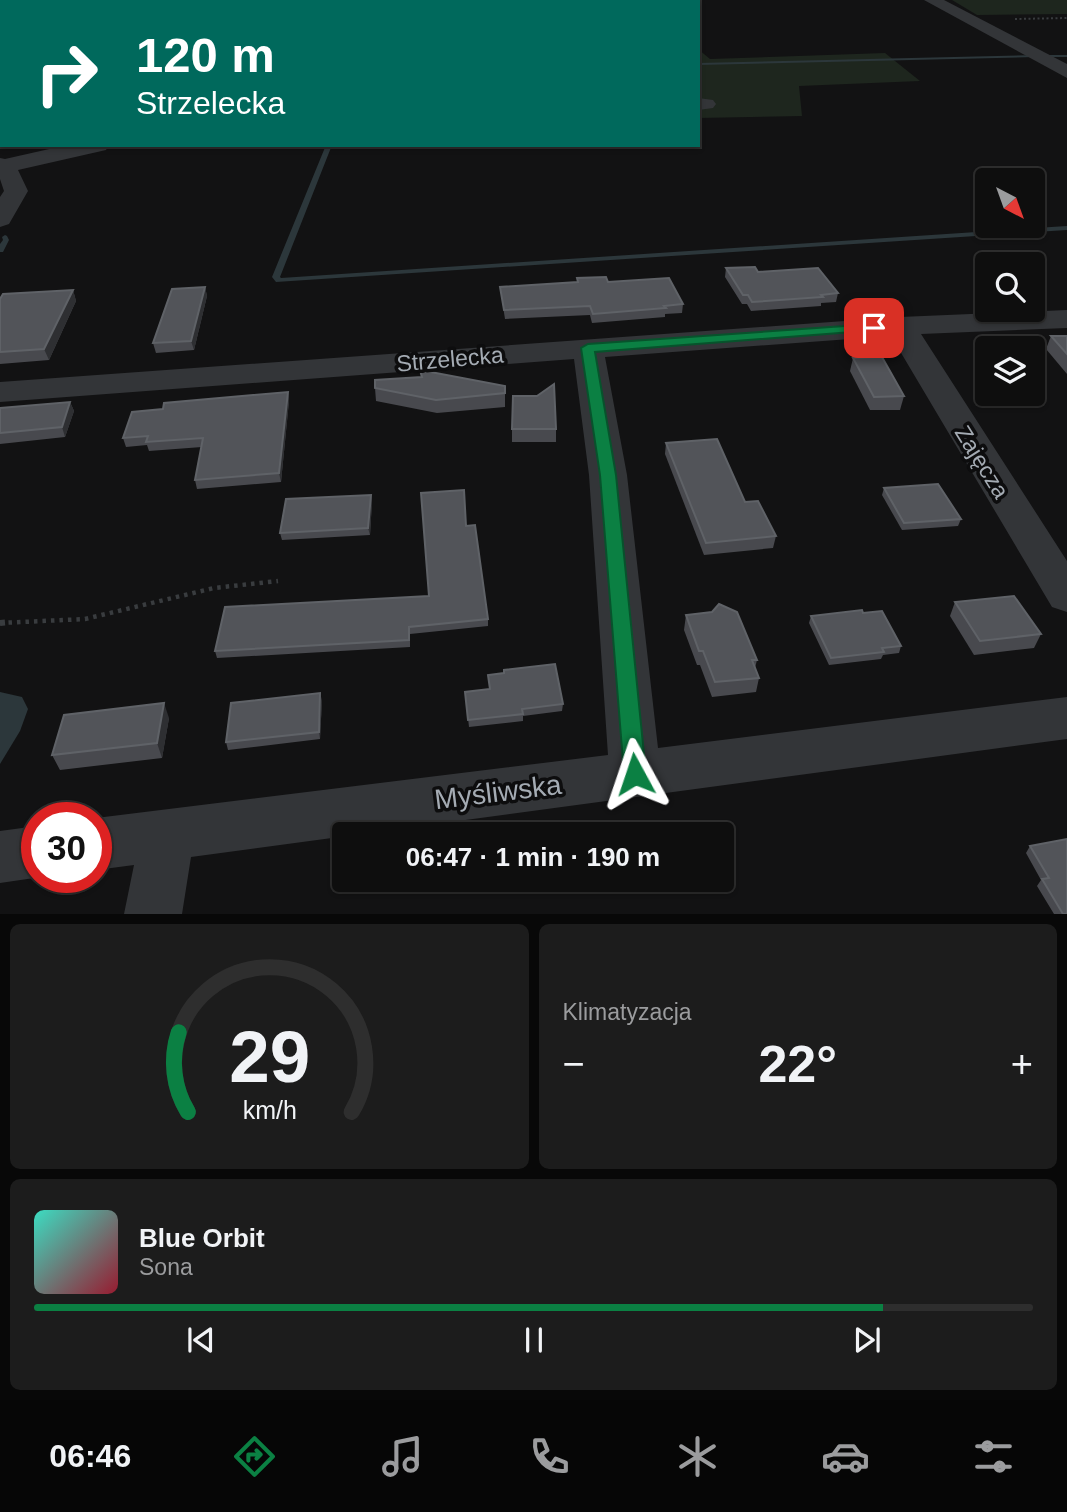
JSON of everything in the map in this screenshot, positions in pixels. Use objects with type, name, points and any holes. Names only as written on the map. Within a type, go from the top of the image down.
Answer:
[{"type":"street","points":[[933,0],[1038,54],[1067,72]]},
{"type":"street","points":[[1,166],[89,147]]},
{"type":"street","points":[[0,219],[16,191],[11,176],[1,166]]},
{"type":"street","points":[[900,326],[1067,319]]},
{"type":"street","name":"Strzelecka","points":[[0,392],[238,377],[900,326]]},
{"type":"street","name":"Zajęcza","points":[[900,326],[1067,596]]},
{"type":"street","points":[[588,348],[608,475],[635,774]]},
{"type":"street","name":"Myśliwska","points":[[112,843],[1067,718]]},
{"type":"street","points":[[153,914],[167,835]]},
{"type":"street","points":[[0,857],[21,854]]},
{"type":"path","points":[[0,624],[85,619],[214,588],[278,581]]},
{"type":"shaded area","points":[[952,0],[1067,0],[1067,14],[977,15]]},
{"type":"shaded area","points":[[700,51],[710,59],[885,53],[920,81],[799,86],[802,116],[700,118]]},
{"type":"shaded area","points":[[0,692],[22,697],[28,709],[20,731],[0,764]]},
{"type":"building","points":[[755,267],[758,272],[818,268],[838,293],[821,295],[823,297],[752,302],[748,295],[743,295],[726,268]]},
{"type":"building","points":[[606,277],[608,282],[669,278],[683,304],[593,314],[590,306],[504,310],[500,287],[578,282],[577,278]]},
{"type":"building","points":[[205,287],[191,341],[153,343],[172,289]]},
{"type":"building","points":[[73,290],[44,349],[0,352],[0,299],[3,294]]},
{"type":"building","points":[[1051,336],[1067,336],[1067,354]]},
{"type":"building","points":[[882,357],[904,396],[874,397],[853,358]]},
{"type":"building","points":[[420,370],[505,386],[505,393],[436,400],[375,388],[375,380],[422,377]]},
{"type":"building","points":[[554,384],[556,429],[512,429],[513,396],[537,396]]},
{"type":"building","points":[[288,392],[279,473],[195,480],[203,438],[146,442],[148,436],[123,438],[132,412],[163,409],[164,403]]},
{"type":"building","points":[[70,402],[62,427],[0,433],[0,408]]},
{"type":"building","points":[[717,439],[745,502],[758,501],[776,536],[706,543],[666,443]]},
{"type":"building","points":[[938,484],[961,519],[904,523],[884,488]]},
{"type":"building","points":[[464,490],[466,526],[475,525],[488,619],[409,627],[409,640],[215,651],[225,607],[429,596],[421,493]]},
{"type":"building","points":[[371,495],[368,528],[280,533],[286,499]]},
{"type":"building","points":[[1014,596],[1041,634],[980,641],[955,602]]},
{"type":"building","points":[[719,604],[737,612],[757,660],[752,660],[759,678],[715,682],[703,651],[699,651],[686,615],[712,612]]},
{"type":"building","points":[[862,610],[863,613],[882,611],[901,646],[882,648],[884,652],[831,658],[811,616]]},
{"type":"building","points":[[555,664],[563,704],[522,709],[523,714],[468,720],[465,692],[490,689],[488,675],[504,673],[504,670]]},
{"type":"building","points":[[320,693],[319,732],[226,742],[231,703]]},
{"type":"building","points":[[164,703],[157,743],[52,755],[64,715]]},
{"type":"building","points":[[1067,839],[1067,914],[1063,914],[1042,879],[1049,878],[1030,846]]},
{"type":"waterway","points":[[700,64],[1035,56]]},
{"type":"waterway","points":[[1050,56],[1067,56]]},
{"type":"waterway","points":[[328,147],[276,277],[279,280],[1067,228]]},
{"type":"waterway","points":[[0,250],[5,237]]},
{"type":"route","points":[[635,774],[608,475],[588,348],[874,328]]}]
